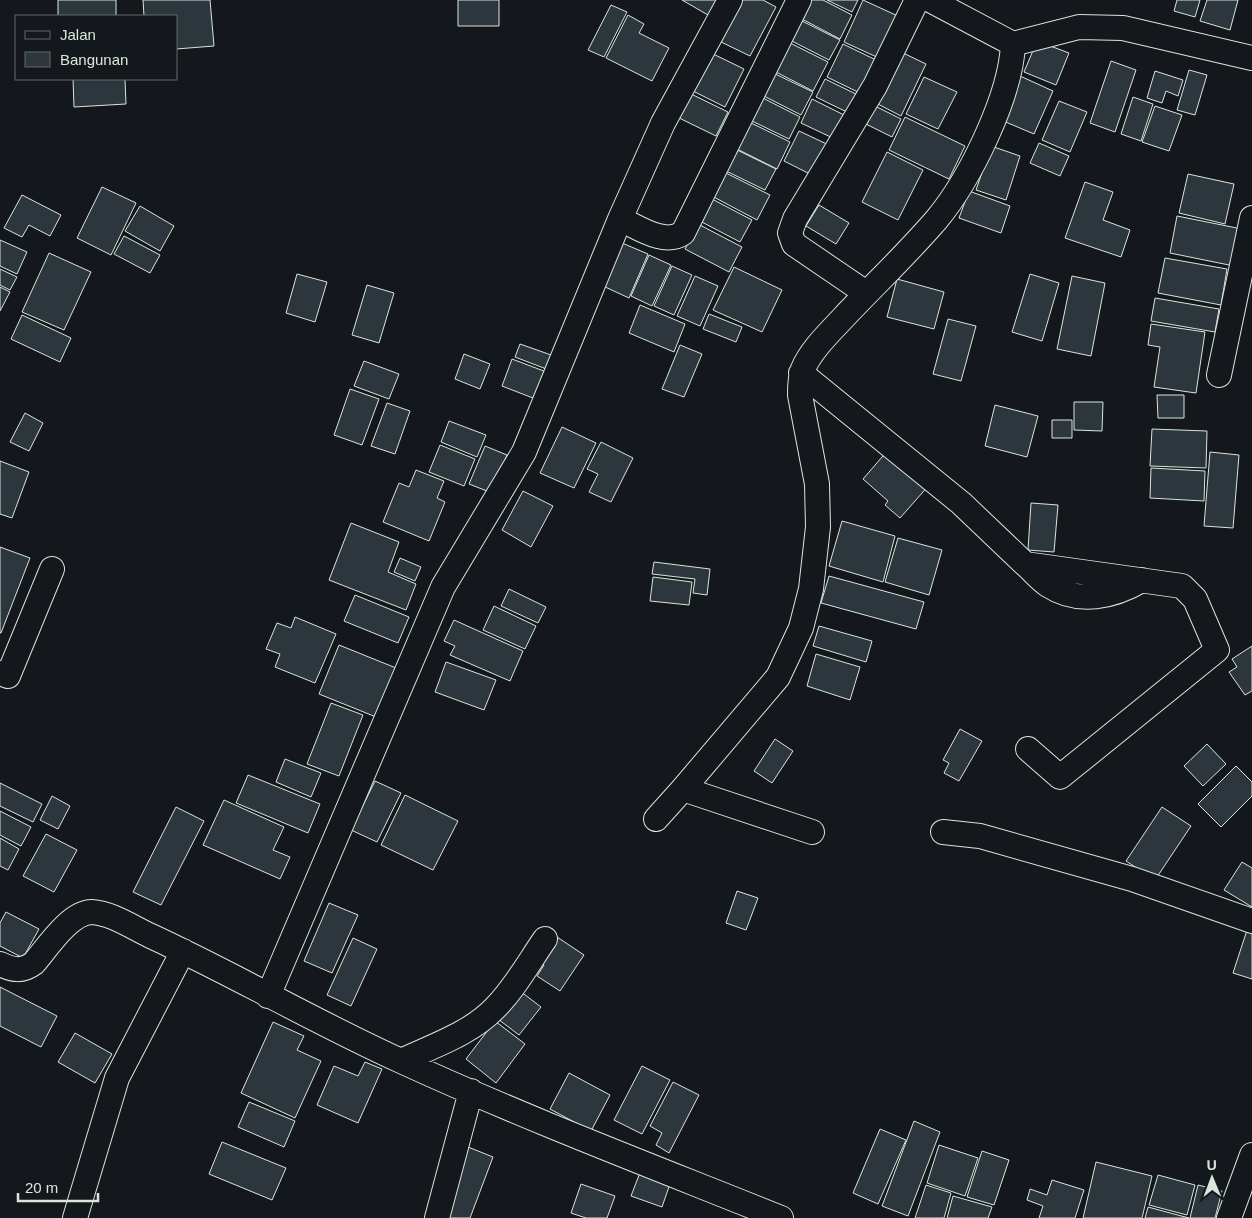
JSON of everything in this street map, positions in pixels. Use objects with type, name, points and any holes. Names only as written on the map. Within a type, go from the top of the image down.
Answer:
[{"type":"street","points":[[268,996],[443,586],[535,431],[620,219],[663,123],[730,0]]},
{"type":"street","points":[[620,219],[667,238],[676,237],[683,232],[799,0]]},
{"type":"street","points":[[866,293],[794,244],[790,233],[795,219],[875,86],[917,0]]},
{"type":"street","points":[[930,0],[1012,44],[1079,27],[1122,28],[1252,58]]},
{"type":"street","points":[[656,819],[778,677],[801,628],[811,589],[818,527],[817,484],[800,395],[801,373],[825,337],[938,218],[963,182],[985,138],[1008,79],[1012,63],[1012,44]]},
{"type":"street","points":[[1218,375],[1252,218]]},
{"type":"street","points":[[801,373],[962,503],[1048,585],[1072,595],[1091,597],[1112,595],[1124,591],[1142,580],[1182,586],[1195,599],[1217,650],[1060,777],[1028,749]]},
{"type":"street","points":[[0,673],[8,676],[52,570]]},
{"type":"street","points":[[683,789],[812,832]]},
{"type":"street","points":[[943,832],[980,836],[1132,879],[1252,921]]},
{"type":"street","points":[[0,964],[15,970],[27,968],[73,918],[84,913],[104,915],[183,951],[268,996],[400,1061],[781,1218]]},
{"type":"street","points":[[400,1061],[469,1028],[484,1018],[509,992],[545,939]]},
{"type":"street","points":[[75,1218],[117,1078],[183,951]]},
{"type":"street","points":[[437,1218],[471,1091]]},
{"type":"street","points":[[1238,1211],[1252,1155]]},
{"type":"building","points":[[58,0],[116,0],[116,15],[58,15]]},
{"type":"building","points":[[143,0],[210,0],[214,46],[178,49],[178,15],[144,15]]},
{"type":"building","points":[[458,0],[499,0],[499,26],[458,26]]},
{"type":"building","points":[[682,0],[717,0],[708,15]]},
{"type":"building","points":[[736,0],[763,0],[776,7],[750,56],[715,39]]},
{"type":"building","points":[[809,0],[823,0],[852,15],[840,39],[800,18]]},
{"type":"building","points":[[827,0],[858,0],[852,12]]},
{"type":"building","points":[[863,0],[900,17],[881,59],[844,42]]},
{"type":"building","points":[[1177,0],[1200,0],[1195,17],[1174,11]]},
{"type":"building","points":[[1207,0],[1238,0],[1230,30],[1200,21]]},
{"type":"building","points":[[611,5],[627,12],[604,57],[588,50]]},
{"type":"building","points":[[628,15],[644,24],[639,33],[669,48],[652,81],[606,58]]},
{"type":"building","points":[[798,19],[840,40],[829,60],[788,39]]},
{"type":"building","points":[[786,41],[828,62],[813,91],[772,70]]},
{"type":"building","points":[[1037,41],[1069,53],[1056,85],[1024,72]]},
{"type":"building","points":[[843,44],[880,62],[864,95],[827,77]]},
{"type":"building","points":[[707,51],[744,69],[725,107],[689,89]]},
{"type":"building","points":[[899,51],[926,64],[901,116],[874,102]]},
{"type":"building","points":[[1111,61],[1136,70],[1115,132],[1090,123]]},
{"type":"building","points":[[1189,70],[1207,75],[1195,115],[1177,110]]},
{"type":"building","points":[[1155,71],[1183,80],[1178,96],[1166,91],[1162,103],[1147,98]]},
{"type":"building","points":[[771,72],[813,92],[801,115],[760,94]]},
{"type":"building","points":[[1020,76],[1053,91],[1034,134],[1001,120]]},
{"type":"building","points":[[924,77],[957,92],[938,129],[906,114]]},
{"type":"building","points":[[825,79],[860,96],[851,114],[816,97]]},
{"type":"building","points":[[73,80],[125,80],[126,104],[74,107]]},
{"type":"building","points":[[687,92],[728,112],[716,136],[675,116]]},
{"type":"building","points":[[759,96],[800,117],[789,139],[748,119]]},
{"type":"building","points":[[1133,97],[1153,104],[1141,141],[1121,134]]},
{"type":"building","points":[[812,99],[848,117],[837,140],[801,123]]},
{"type":"building","points":[[1059,101],[1087,112],[1070,152],[1042,140]]},
{"type":"building","points":[[873,105],[901,119],[892,137],[864,123]]},
{"type":"building","points":[[1155,106],[1182,115],[1169,151],[1142,142]]},
{"type":"building","points":[[905,117],[965,146],[949,179],[889,150]]},
{"type":"building","points":[[747,121],[790,142],[777,169],[733,147]]},
{"type":"building","points":[[799,131],[831,146],[816,177],[784,161]]},
{"type":"building","points":[[1039,143],[1069,156],[1060,176],[1030,163]]},
{"type":"building","points":[[991,146],[1020,156],[1006,200],[976,190]]},
{"type":"building","points":[[733,148],[776,169],[765,190],[722,169]]},
{"type":"building","points":[[887,152],[923,170],[898,220],[862,202]]},
{"type":"building","points":[[722,171],[770,195],[757,220],[710,195]]},
{"type":"building","points":[[1188,174],[1234,184],[1225,224],[1179,213]]},
{"type":"building","points":[[1085,182],[1113,192],[1103,220],[1130,230],[1121,257],[1065,238]]},
{"type":"building","points":[[102,187],[136,203],[111,255],[77,238]]},
{"type":"building","points":[[969,191],[1010,206],[1001,233],[959,218]]},
{"type":"building","points":[[22,195],[61,215],[50,236],[29,225],[22,237],[4,228]]},
{"type":"building","points":[[710,198],[752,220],[740,242],[698,220]]},
{"type":"building","points":[[819,205],[849,223],[836,244],[806,226]]},
{"type":"building","points":[[140,206],[174,226],[160,251],[125,231]]},
{"type":"building","points":[[1177,216],[1242,229],[1234,266],[1170,253]]},
{"type":"building","points":[[698,224],[742,247],[729,272],[685,249]]},
{"type":"building","points":[[124,236],[160,255],[150,273],[114,254]]},
{"type":"building","points":[[0,240],[27,252],[17,274],[0,266]]},
{"type":"building","points":[[622,243],[648,254],[629,298],[603,286]]},
{"type":"building","points":[[49,253],[91,272],[64,330],[22,312]]},
{"type":"building","points":[[649,255],[671,265],[652,306],[631,296]]},
{"type":"building","points":[[1165,258],[1227,269],[1221,305],[1158,293]]},
{"type":"building","points":[[672,266],[692,275],[674,315],[654,306]]},
{"type":"building","points":[[734,267],[782,290],[762,332],[713,310]]},
{"type":"building","points":[[0,269],[17,277],[10,290],[0,285]]},
{"type":"building","points":[[297,274],[327,282],[315,322],[286,313]]},
{"type":"building","points":[[1030,274],[1059,283],[1042,341],[1012,332]]},
{"type":"building","points":[[695,276],[718,286],[700,326],[677,316]]},
{"type":"building","points":[[1072,276],[1105,283],[1091,356],[1057,349]]},
{"type":"building","points":[[897,279],[944,292],[934,329],[887,317]]},
{"type":"building","points":[[367,285],[394,293],[379,343],[352,335]]},
{"type":"building","points":[[0,287],[10,292],[0,311]]},
{"type":"building","points":[[1155,298],[1219,309],[1215,332],[1151,321]]},
{"type":"building","points":[[640,305],[685,324],[674,352],[629,333]]},
{"type":"building","points":[[709,314],[742,327],[736,342],[703,329]]},
{"type":"building","points":[[22,315],[71,338],[60,362],[11,339]]},
{"type":"building","points":[[948,319],[976,326],[961,381],[933,374]]},
{"type":"building","points":[[1151,324],[1205,332],[1196,393],[1154,387],[1160,347],[1148,345]]},
{"type":"building","points":[[520,344],[554,356],[549,370],[515,357]]},
{"type":"building","points":[[680,345],[702,354],[684,397],[662,389]]},
{"type":"building","points":[[464,354],[490,364],[480,389],[455,379]]},
{"type":"building","points":[[512,359],[549,373],[538,400],[502,386]]},
{"type":"building","points":[[364,361],[399,374],[389,399],[354,386]]},
{"type":"building","points":[[350,389],[379,399],[362,445],[334,435]]},
{"type":"building","points":[[1157,395],[1184,395],[1184,418],[1158,418]]},
{"type":"building","points":[[1074,402],[1103,402],[1102,431],[1074,430]]},
{"type":"building","points":[[387,403],[410,411],[395,454],[371,446]]},
{"type":"building","points":[[995,405],[1038,416],[1027,457],[985,446]]},
{"type":"building","points":[[25,413],[43,423],[29,451],[10,442]]},
{"type":"building","points":[[1052,420],[1072,420],[1072,438],[1052,438]]},
{"type":"building","points":[[449,421],[486,435],[477,457],[441,442]]},
{"type":"building","points":[[562,427],[596,443],[574,488],[540,473]]},
{"type":"building","points":[[1152,429],[1207,431],[1206,468],[1150,466]]},
{"type":"building","points":[[601,442],[633,458],[611,502],[589,492],[598,474],[587,469]]},
{"type":"building","points":[[440,445],[475,459],[464,486],[429,472]]},
{"type":"building","points":[[485,446],[507,455],[492,493],[469,484]]},
{"type":"building","points":[[889,449],[930,484],[900,518],[885,505],[888,501],[863,479]]},
{"type":"building","points":[[1210,452],[1239,455],[1233,528],[1204,526]]},
{"type":"building","points":[[0,461],[29,472],[12,518],[0,514]]},
{"type":"building","points":[[1151,468],[1205,471],[1204,501],[1150,498]]},
{"type":"building","points":[[416,470],[444,481],[437,498],[445,502],[429,541],[383,522],[399,483],[409,487]]},
{"type":"building","points":[[523,491],[553,506],[531,547],[502,530]]},
{"type":"building","points":[[1031,503],[1058,505],[1054,552],[1028,550]]},
{"type":"building","points":[[842,521],[895,536],[883,582],[829,566]]},
{"type":"building","points":[[351,523],[399,542],[388,572],[416,584],[406,610],[329,580]]},
{"type":"building","points":[[898,538],[942,550],[929,595],[885,582]]},
{"type":"building","points":[[0,547],[30,558],[1,633],[0,633]]},
{"type":"building","points":[[400,558],[421,567],[415,581],[394,572]]},
{"type":"building","points":[[654,562],[710,569],[707,595],[693,593],[695,579],[652,574]]},
{"type":"building","points":[[829,576],[924,602],[916,629],[821,603]]},
{"type":"building","points":[[653,577],[692,582],[689,605],[650,601]]},
{"type":"building","points":[[509,589],[546,607],[538,623],[501,606]]},
{"type":"building","points":[[355,595],[409,617],[398,643],[344,621]]},
{"type":"building","points":[[494,606],[536,626],[525,649],[483,630]]},
{"type":"building","points":[[295,617],[336,634],[315,683],[275,667],[280,654],[266,649],[277,623],[291,628]]},
{"type":"building","points":[[454,620],[523,651],[510,681],[450,655],[455,646],[444,641]]},
{"type":"building","points":[[819,626],[872,641],[866,662],[813,646]]},
{"type":"building","points":[[339,645],[401,670],[381,719],[319,694]]},
{"type":"building","points":[[1252,646],[1252,691],[1245,695],[1229,672],[1237,667],[1232,659]]},
{"type":"building","points":[[816,654],[860,667],[850,700],[807,686]]},
{"type":"building","points":[[446,662],[496,680],[484,710],[435,692]]},
{"type":"building","points":[[331,703],[363,715],[339,776],[307,764]]},
{"type":"building","points":[[960,729],[982,741],[959,781],[944,773],[949,763],[943,760]]},
{"type":"building","points":[[775,739],[793,751],[772,783],[754,771]]},
{"type":"building","points":[[1207,744],[1226,764],[1203,786],[1184,766]]},
{"type":"building","points":[[285,759],[321,773],[311,797],[276,782]]},
{"type":"building","points":[[1236,766],[1252,782],[1252,796],[1221,827],[1198,804]]},
{"type":"building","points":[[248,775],[320,804],[308,833],[236,803]]},
{"type":"building","points":[[375,781],[401,793],[377,842],[351,830]]},
{"type":"building","points":[[0,783],[42,804],[33,822],[0,806]]},
{"type":"building","points":[[405,795],[458,821],[433,870],[381,845]]},
{"type":"building","points":[[52,796],[70,806],[58,829],[40,820]]},
{"type":"building","points":[[224,800],[284,827],[273,850],[290,857],[280,879],[203,845]]},
{"type":"building","points":[[176,807],[204,821],[161,905],[133,892]]},
{"type":"building","points":[[1162,807],[1191,826],[1155,880],[1126,861]]},
{"type":"building","points":[[0,811],[31,827],[21,846],[0,835]]},
{"type":"building","points":[[46,834],[77,850],[54,892],[23,876]]},
{"type":"building","points":[[0,838],[19,849],[8,870],[0,866]]},
{"type":"building","points":[[1242,862],[1252,868],[1252,907],[1224,890]]},
{"type":"building","points":[[737,891],[758,898],[746,930],[726,923]]},
{"type":"building","points":[[329,903],[358,915],[332,973],[304,961]]},
{"type":"building","points":[[6,912],[39,929],[23,958],[0,946],[0,923]]},
{"type":"building","points":[[1248,927],[1252,929],[1252,979],[1233,973]]},
{"type":"building","points":[[557,937],[584,955],[560,991],[537,976],[544,965],[540,962]]},
{"type":"building","points":[[353,938],[377,949],[351,1006],[327,995]]},
{"type":"building","points":[[0,987],[57,1016],[41,1047],[0,1026]]},
{"type":"building","points":[[516,988],[541,1007],[519,1035],[494,1016]]},
{"type":"building","points":[[495,1021],[525,1044],[496,1083],[466,1059]]},
{"type":"building","points":[[273,1022],[304,1036],[297,1050],[321,1061],[295,1118],[241,1093]]},
{"type":"building","points":[[75,1033],[112,1054],[95,1083],[58,1062]]},
{"type":"building","points":[[365,1062],[382,1069],[358,1123],[317,1105],[334,1066],[358,1076]]},
{"type":"building","points":[[642,1066],[670,1080],[642,1134],[614,1120]]},
{"type":"building","points":[[569,1073],[610,1095],[591,1131],[550,1109]]},
{"type":"building","points":[[673,1082],[699,1095],[669,1153],[656,1145],[662,1133],[650,1126]]},
{"type":"building","points":[[249,1102],[295,1121],[284,1147],[238,1127]]},
{"type":"building","points":[[914,1121],[940,1132],[908,1216],[882,1206]]},
{"type":"building","points":[[880,1129],[906,1140],[878,1204],[853,1193]]},
{"type":"building","points":[[222,1142],[286,1168],[272,1200],[209,1174]]},
{"type":"building","points":[[939,1145],[978,1158],[965,1196],[927,1183]]},
{"type":"building","points":[[468,1147],[493,1157],[470,1218],[450,1218],[441,1215]]},
{"type":"building","points":[[982,1151],[1009,1160],[994,1205],[967,1197]]},
{"type":"building","points":[[1096,1162],[1152,1176],[1142,1218],[1083,1218]]},
{"type":"building","points":[[641,1170],[671,1181],[662,1207],[631,1196]]},
{"type":"building","points":[[1158,1175],[1195,1185],[1187,1215],[1149,1205]]},
{"type":"building","points":[[1052,1180],[1084,1190],[1075,1218],[1039,1218],[1043,1206],[1027,1200],[1030,1189],[1047,1195]]},
{"type":"building","points":[[581,1184],[615,1196],[607,1218],[586,1218],[571,1213]]},
{"type":"building","points":[[926,1185],[951,1193],[944,1218],[915,1218]]},
{"type":"building","points":[[1198,1185],[1222,1191],[1215,1218],[1190,1218]]},
{"type":"building","points":[[953,1196],[992,1207],[988,1218],[947,1218]]},
{"type":"building","points":[[1148,1207],[1189,1218],[1145,1218]]}]
